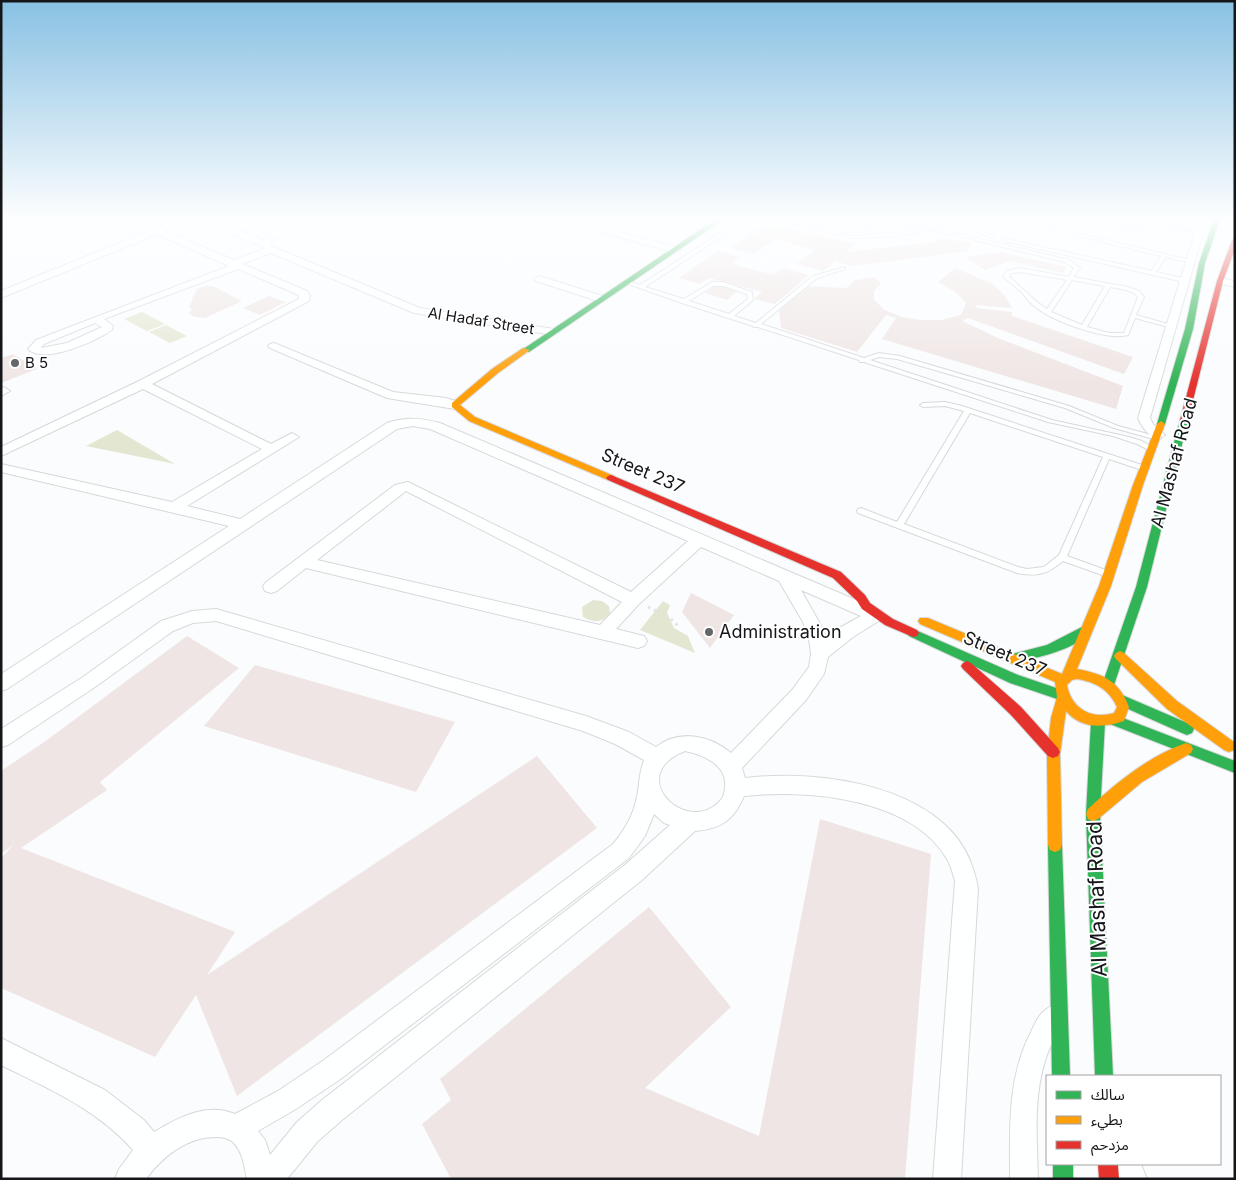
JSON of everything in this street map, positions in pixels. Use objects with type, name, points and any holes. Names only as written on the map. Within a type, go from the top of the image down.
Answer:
[{"type":"street","points":[[1,295],[52,274]]},
{"type":"street","points":[[96,319],[108,326],[108,328],[54,351],[38,352],[34,349],[40,342],[96,319],[216,274]]},
{"type":"street","points":[[1,452],[143,384],[304,302],[306,298],[303,293],[257,274]]},
{"type":"street","name":"Al Hadaf Street","points":[[330,274],[418,311],[554,332]]},
{"type":"street","points":[[274,346],[391,395],[455,405],[495,371],[638,274]]},
{"type":"street","name":"Al Mashaf Road","points":[[1157,436],[1144,418],[1186,274]]},
{"type":"street","name":"Al Mashaf Road","points":[[1065,678],[1110,574],[1157,436],[1189,329],[1200,274]]},
{"type":"street","name":"Al Mashaf Road","points":[[1108,685],[1120,656],[1139,596],[1223,274]]},
{"type":"street","points":[[539,279],[602,299]]},
{"type":"street","points":[[1220,281],[1235,284]]},
{"type":"street","points":[[143,384],[272,449]]},
{"type":"street","points":[[412,421],[438,402]]},
{"type":"street","name":"Street 237","points":[[455,405],[472,419],[829,571],[843,579],[866,606],[881,610],[937,644],[1014,679],[1061,697]]},
{"type":"street","points":[[1,684],[392,426],[412,421],[435,426],[785,577],[881,610]]},
{"type":"street","points":[[174,507],[292,437]]},
{"type":"street","points":[[1,468],[174,507],[242,525]]},
{"type":"street","points":[[271,587],[400,488],[408,486],[629,597]]},
{"type":"street","points":[[603,633],[629,597],[670,551],[677,541],[680,532]]},
{"type":"street","points":[[629,597],[699,540]]},
{"type":"street","points":[[304,562],[638,641]]},
{"type":"street","points":[[733,778],[818,669],[820,654],[818,639],[811,622],[785,577]]},
{"type":"street","points":[[820,654],[858,624],[881,610]]},
{"type":"street","points":[[1,739],[89,682],[167,626],[192,617],[216,615],[586,724],[622,738],[657,757]]},
{"type":"street","name":"Street 237","points":[[913,616],[1065,678]]},
{"type":"street","points":[[1012,658],[1055,648],[1075,638],[1086,629]]},
{"type":"street","points":[[937,644],[997,692],[1053,752]]},
{"type":"street","points":[[1120,656],[1155,693],[1232,748]]},
{"type":"street","points":[[1061,1075],[1053,752],[1056,720],[1061,697],[1060,684],[1065,678],[1077,674],[1088,675],[1108,685],[1122,700],[1232,748]]},
{"type":"street","points":[[1061,697],[1074,712],[1098,722],[1115,720],[1235,767]]},
{"type":"street","points":[[1115,720],[1122,712],[1122,700]]},
{"type":"street","name":"Al Mashaf Road","points":[[1098,722],[1095,748],[1093,814],[1104,1075]]},
{"type":"street","points":[[237,1128],[286,1100],[333,1069],[622,852],[634,837],[642,821],[647,805],[648,776],[651,765],[664,750],[674,745],[695,744],[716,752],[733,778],[734,798],[721,814],[701,821],[690,821],[678,818],[663,810],[652,796],[648,787]]},
{"type":"street","points":[[1093,814],[1134,778],[1162,758],[1186,749]]},
{"type":"street","points":[[733,778],[850,792],[903,807],[925,820],[944,837],[958,858],[966,881],[966,904],[947,1179]]},
{"type":"street","points":[[269,1179],[307,1132],[332,1110],[634,872],[690,821]]},
{"type":"street","points":[[1024,1179],[1024,1111],[1030,1067],[1038,1045],[1060,1006]]},
{"type":"street","points":[[1,1051],[96,1099],[134,1130],[152,1150]]},
{"type":"street","points":[[129,1179],[152,1150],[174,1133],[197,1124],[218,1122],[237,1128],[251,1142],[260,1162],[261,1179]]},
{"type":"street","points":[[1063,1165],[1063,1179]]},
{"type":"street","points":[[1108,1165],[1109,1179]]},
{"type":"street","points":[[1127,1165],[1133,1179]]},
{"type":"lane","points":[[641,287],[661,274]]},
{"type":"lane","points":[[756,326],[815,276],[822,274]]},
{"type":"lane","points":[[1006,274],[1006,277],[1024,292],[1035,305],[1048,312],[1084,327],[1113,336],[1126,334],[1140,300],[1140,295],[1126,288],[1040,274]]},
{"type":"lane","points":[[1048,312],[1073,274]]},
{"type":"lane","points":[[1158,274],[1184,280]]},
{"type":"lane","points":[[626,282],[862,361],[1066,426],[1122,435],[1151,449]]},
{"type":"lane","points":[[684,302],[712,284],[723,284],[750,293],[751,299],[729,317]]},
{"type":"lane","points":[[1084,327],[1108,285]]},
{"type":"lane","points":[[1133,316],[1172,326]]},
{"type":"lane","points":[[862,361],[879,355],[898,357],[1073,409],[1127,430],[1157,436]]},
{"type":"lane","points":[[983,400],[992,384]]},
{"type":"lane","points":[[924,404],[944,404],[968,410],[1145,469]]},
{"type":"lane","points":[[899,525],[968,410]]},
{"type":"lane","points":[[861,511],[1017,570],[1027,572],[1046,570],[1062,557],[1107,456]]},
{"type":"lane","points":[[1062,557],[1110,574]]},
{"type":"path","points":[[629,597],[669,617],[680,628]]},
{"type":"green space","points":[[142,312],[165,324],[147,331],[124,319]]},
{"type":"green space","points":[[166,325],[187,336],[170,343],[149,332]]},
{"type":"green space","points":[[117,430],[175,464],[86,446]]},
{"type":"green space","points":[[593,600],[602,601],[609,606],[610,613],[604,619],[594,621],[583,617],[582,607]]},
{"type":"green space","points":[[663,601],[670,605],[667,613],[674,628],[688,636],[695,653],[640,630]]},
{"type":"building","points":[[685,274],[809,275],[775,304],[754,299],[762,292],[709,278],[700,284],[679,278]]},
{"type":"building","points":[[948,274],[969,274],[993,284],[1004,295],[1012,308],[975,305],[977,308],[1012,312],[1012,316],[1133,357],[1124,374],[968,318],[962,321],[998,338],[1123,386],[1116,409],[882,339],[896,318],[886,315],[857,352],[781,328],[779,311],[805,286],[847,288],[855,280],[874,277],[881,283],[874,291],[874,299],[883,309],[901,317],[921,320],[942,320],[961,315],[966,303],[957,293],[938,282]]},
{"type":"building","points":[[716,285],[737,291],[727,300],[705,293]]},
{"type":"building","points":[[213,286],[242,301],[205,318],[189,314],[192,309],[189,307],[197,289]]},
{"type":"building","points":[[269,296],[286,302],[260,315],[243,308]]},
{"type":"building","name":"B 5","points":[[13,354],[37,369],[1,383],[1,358]]},
{"type":"building","name":"Administration","points":[[691,593],[734,615],[710,648],[682,612]]},
{"type":"building","points":[[187,636],[239,668],[100,782],[107,790],[21,848],[235,932],[207,975],[537,756],[597,828],[237,1096],[196,995],[155,1057],[1,988],[1,858],[13,845],[1,854],[1,771],[47,740]]},
{"type":"building","points":[[255,665],[455,722],[416,792],[204,726]]},
{"type":"building","points":[[820,819],[931,854],[905,1179],[451,1179],[422,1124],[451,1100],[440,1079],[649,907],[731,1007],[645,1088],[759,1136]]},
{"type":"traffic: fast","points":[[526,350],[639,274]]},
{"type":"traffic: fast","points":[[1161,424],[1189,329],[1200,274]]},
{"type":"traffic: fast","points":[[1108,685],[1141,587],[1184,420]]},
{"type":"traffic: fast","points":[[1012,658],[1051,648],[1069,640],[1086,629]]},
{"type":"traffic: fast","points":[[913,633],[1014,679],[1060,695]]},
{"type":"traffic: fast","points":[[1122,700],[1187,729]]},
{"type":"traffic: fast","points":[[1115,720],[1235,767]]},
{"type":"traffic: fast","points":[[1098,722],[1093,814],[1104,1075]]},
{"type":"traffic: fast","points":[[1055,845],[1061,1075]]},
{"type":"traffic: fast","points":[[1063,1165],[1063,1179]]},
{"type":"traffic: slow","points":[[526,350],[495,371],[455,405],[472,419],[611,478]]},
{"type":"traffic: slow","points":[[1068,676],[1105,586],[1138,485],[1161,424]]},
{"type":"traffic: slow","points":[[924,621],[1062,680]]},
{"type":"traffic: slow","points":[[1120,656],[1172,705],[1229,746]]},
{"type":"traffic: slow","points":[[1077,674],[1092,677],[1106,683],[1116,693],[1123,707],[1119,717],[1099,721],[1089,719],[1080,716],[1066,703],[1060,684],[1068,676],[1077,674]]},
{"type":"traffic: slow","points":[[1055,845],[1053,754],[1062,700]]},
{"type":"traffic: slow","points":[[1093,814],[1137,777],[1186,749]]},
{"type":"traffic: jam","points":[[1184,420],[1223,274]]},
{"type":"traffic: jam","points":[[611,478],[837,575],[861,598],[866,606],[889,622],[913,633]]},
{"type":"traffic: jam","points":[[967,666],[1016,711],[1053,752]]},
{"type":"traffic: jam","points":[[1108,1165],[1109,1179]]},
{"type":"place","name":"B 5","points":[[15,363]]},
{"type":"place","name":"Administration","points":[[709,632]]}]
